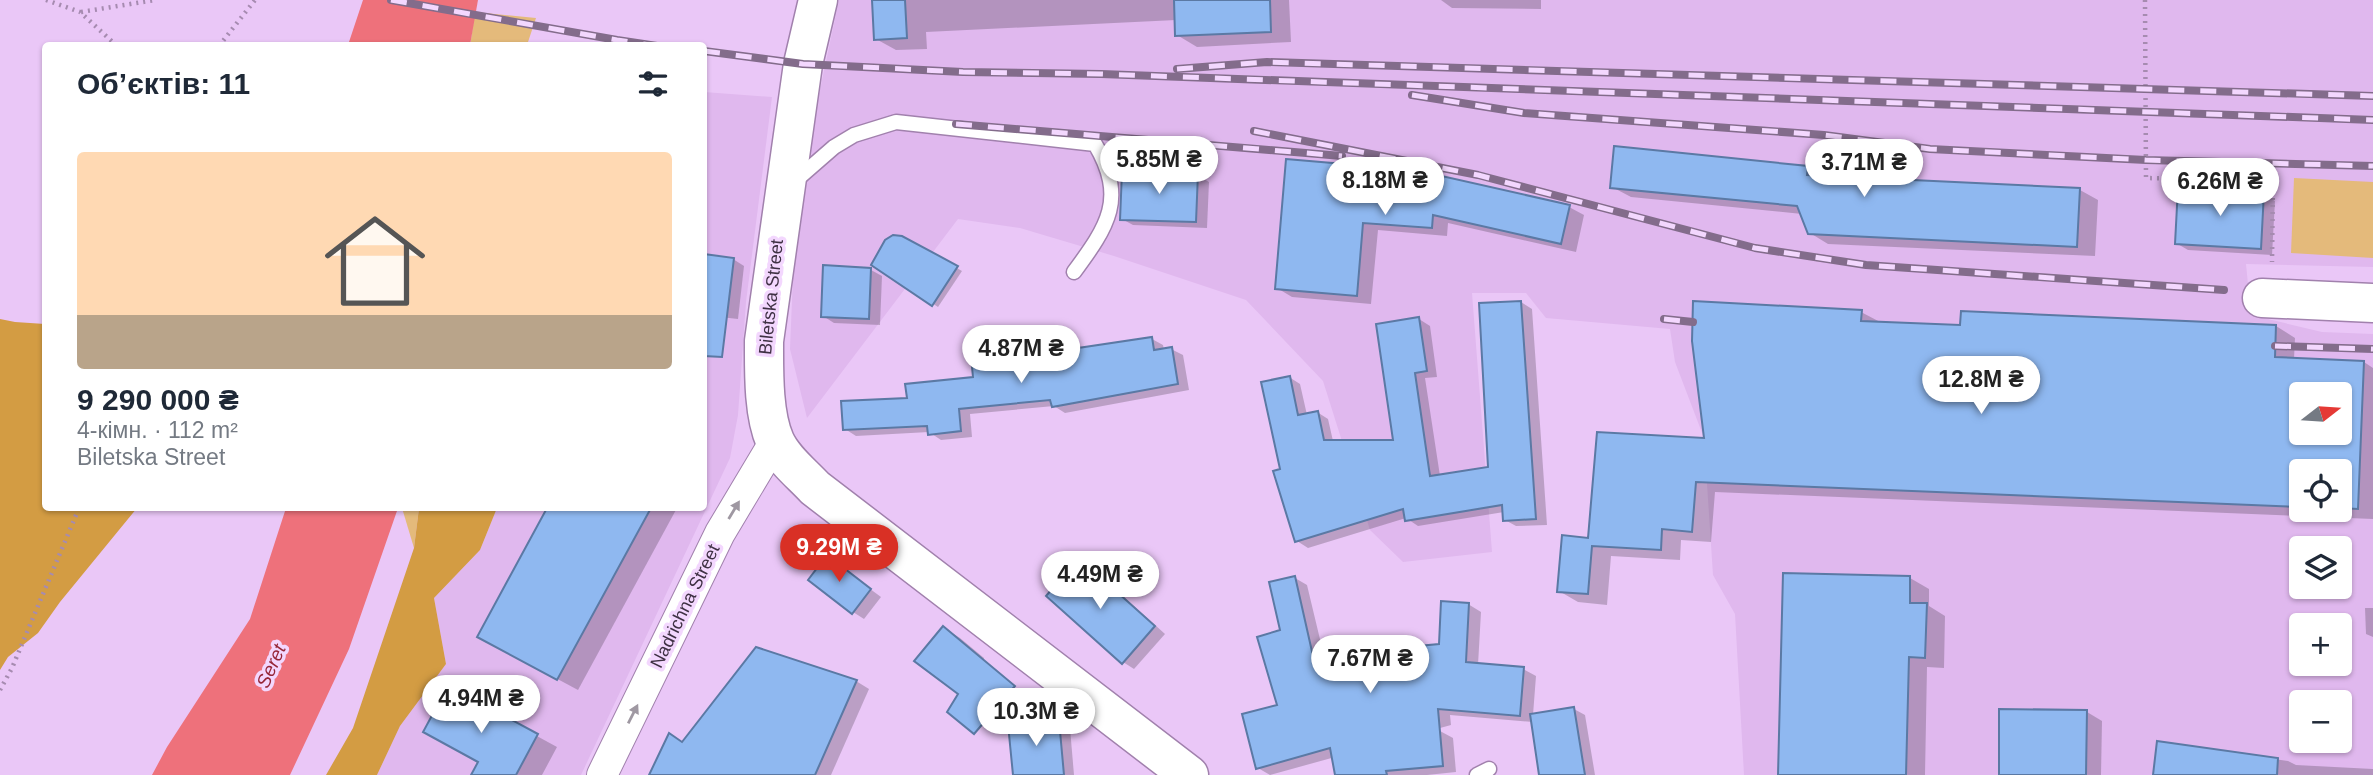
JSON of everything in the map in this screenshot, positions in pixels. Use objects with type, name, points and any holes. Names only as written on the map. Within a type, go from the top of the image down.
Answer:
[{"type":"street","name":"Biletska Street","points":[[818,0],[803,64],[764,341],[764,377],[775,442],[785,457],[815,488],[1189,775]]},
{"type":"street","points":[[2267,298],[2373,303]]},
{"type":"street","name":"Nadrichna Street","points":[[602,775],[720,533],[775,442]]},
{"type":"lane","points":[[783,191],[834,146],[854,135],[896,122],[1095,144],[1107,165],[1110,210],[1107,223],[1074,272]]},
{"type":"path","points":[[46,0],[80,12],[113,42]]},
{"type":"path","points":[[80,12],[155,0]]},
{"type":"path","points":[[222,42],[255,0]]},
{"type":"path","points":[[2144,0],[2146,178],[2273,181],[2267,298]]},
{"type":"path","points":[[0,690],[78,511]]},
{"type":"shaded area","points":[[839,0],[2373,0],[2373,267],[2246,264],[2251,315],[2322,332],[2373,334],[2373,775],[1744,775],[1735,614],[1713,575],[1704,438],[1675,362],[1670,329],[1546,318],[1526,293],[1472,293],[1492,552],[1403,562],[1370,530],[1323,381],[1246,300],[1020,228],[958,219],[807,418],[790,349],[796,203]]},
{"type":"shaded area","points":[[475,12],[536,18],[528,42],[471,42]]},
{"type":"shaded area","points":[[707,92],[772,97],[746,302],[738,415],[730,458],[707,507]]},
{"type":"shaded area","points":[[2294,178],[2373,182],[2373,258],[2291,253]]},
{"type":"shaded area","points":[[0,319],[42,324],[42,511],[135,511],[38,633],[8,657],[0,670]]},
{"type":"shaded area","points":[[403,511],[419,511],[414,548]]},
{"type":"shaded area","points":[[419,511],[496,511],[480,550],[434,598],[446,664],[400,726],[377,775],[326,775],[353,728],[414,548]]},
{"type":"shaded area","points":[[496,511],[705,511],[581,775],[377,775],[400,726],[446,664],[434,598],[480,550]]},
{"type":"water","points":[[363,0],[478,0],[471,42],[349,42]]},
{"type":"water","name":"Seret","points":[[285,511],[397,511],[349,649],[290,775],[152,775],[167,747],[250,619]]},
{"type":"building","points":[[872,0],[905,0],[907,38],[874,40]]},
{"type":"building","points":[[1174,0],[1270,0],[1271,32],[1175,36]]},
{"type":"building","points":[[1614,146],[1808,166],[1807,175],[2080,188],[2077,247],[1808,234],[1797,206],[1610,188]]},
{"type":"building","points":[[1286,159],[1437,172],[1437,175],[1570,205],[1561,244],[1433,215],[1432,228],[1363,223],[1357,296],[1275,289]]},
{"type":"building","points":[[1122,171],[1198,173],[1196,222],[1120,220]]},
{"type":"building","points":[[2178,187],[2264,192],[2261,249],[2175,244]]},
{"type":"building","points":[[893,235],[902,236],[958,266],[932,306],[871,265],[885,240]]},
{"type":"building","points":[[707,254],[734,258],[722,357],[707,356]]},
{"type":"building","points":[[823,265],[871,268],[869,319],[821,317]]},
{"type":"building","points":[[1521,301],[1536,519],[1503,521],[1502,505],[1405,521],[1403,509],[1295,542],[1273,471],[1280,469],[1261,382],[1290,376],[1298,415],[1318,411],[1324,440],[1393,440],[1376,324],[1419,317],[1427,371],[1415,373],[1430,476],[1488,467],[1479,303]]},
{"type":"building","points":[[1693,301],[1862,310],[1861,321],[1960,325],[1961,311],[2276,325],[2275,357],[2364,361],[2358,509],[2352,509],[2352,459],[2289,459],[2289,507],[1696,482],[1692,532],[1662,529],[1661,550],[1592,546],[1588,594],[1557,592],[1562,535],[1588,538],[1597,432],[1704,438],[1692,341]]},
{"type":"building","points":[[1152,337],[1154,350],[1172,347],[1178,384],[1052,407],[1050,400],[959,409],[961,431],[928,435],[927,426],[843,430],[841,401],[907,398],[905,384],[973,377],[971,357],[1003,354],[1004,359]]},
{"type":"building","points":[[545,511],[649,511],[557,680],[477,637]]},
{"type":"building","points":[[827,555],[871,589],[852,614],[808,580]]},
{"type":"building","points":[[1079,558],[1155,626],[1122,664],[1046,596]]},
{"type":"building","points":[[1783,573],[1910,576],[1910,603],[1927,603],[1925,658],[1909,657],[1906,775],[1778,775]]},
{"type":"building","points":[[1295,576],[1313,656],[1363,646],[1364,651],[1439,644],[1441,601],[1469,603],[1466,662],[1524,667],[1520,716],[1438,709],[1443,766],[1386,771],[1387,775],[1335,775],[1330,748],[1256,769],[1242,714],[1277,705],[1257,637],[1280,630],[1269,582]]},
{"type":"building","points":[[943,626],[1015,686],[974,734],[947,712],[958,694],[914,661]]},
{"type":"building","points":[[756,647],[857,680],[815,775],[649,775],[669,733],[682,742]]},
{"type":"building","points":[[452,688],[538,734],[516,775],[471,775],[478,762],[423,732],[443,695],[447,697]]},
{"type":"building","points":[[1574,707],[1585,775],[1539,775],[1530,714]]},
{"type":"building","points":[[1999,709],[2087,710],[2086,775],[1999,775]]},
{"type":"building","points":[[1059,720],[1064,775],[1013,775],[1008,724]]},
{"type":"building","points":[[2157,741],[2278,758],[2277,775],[2153,775]]},
{"type":"railway","points":[[391,0],[630,42]]},
{"type":"railway","points":[[707,51],[803,64],[963,72],[1101,74],[2373,120]]},
{"type":"railway","points":[[1177,69],[1267,62],[2373,96]]},
{"type":"railway","points":[[1412,95],[1524,113],[1824,135],[1930,149],[2146,160],[2373,166]]},
{"type":"railway","points":[[956,124],[1342,156]]},
{"type":"railway","points":[[1254,131],[1478,175],[1755,248],[1866,265],[2224,290]]},
{"type":"railway","points":[[1664,319],[1693,322]]},
{"type":"railway","points":[[2275,346],[2373,349]]}]
